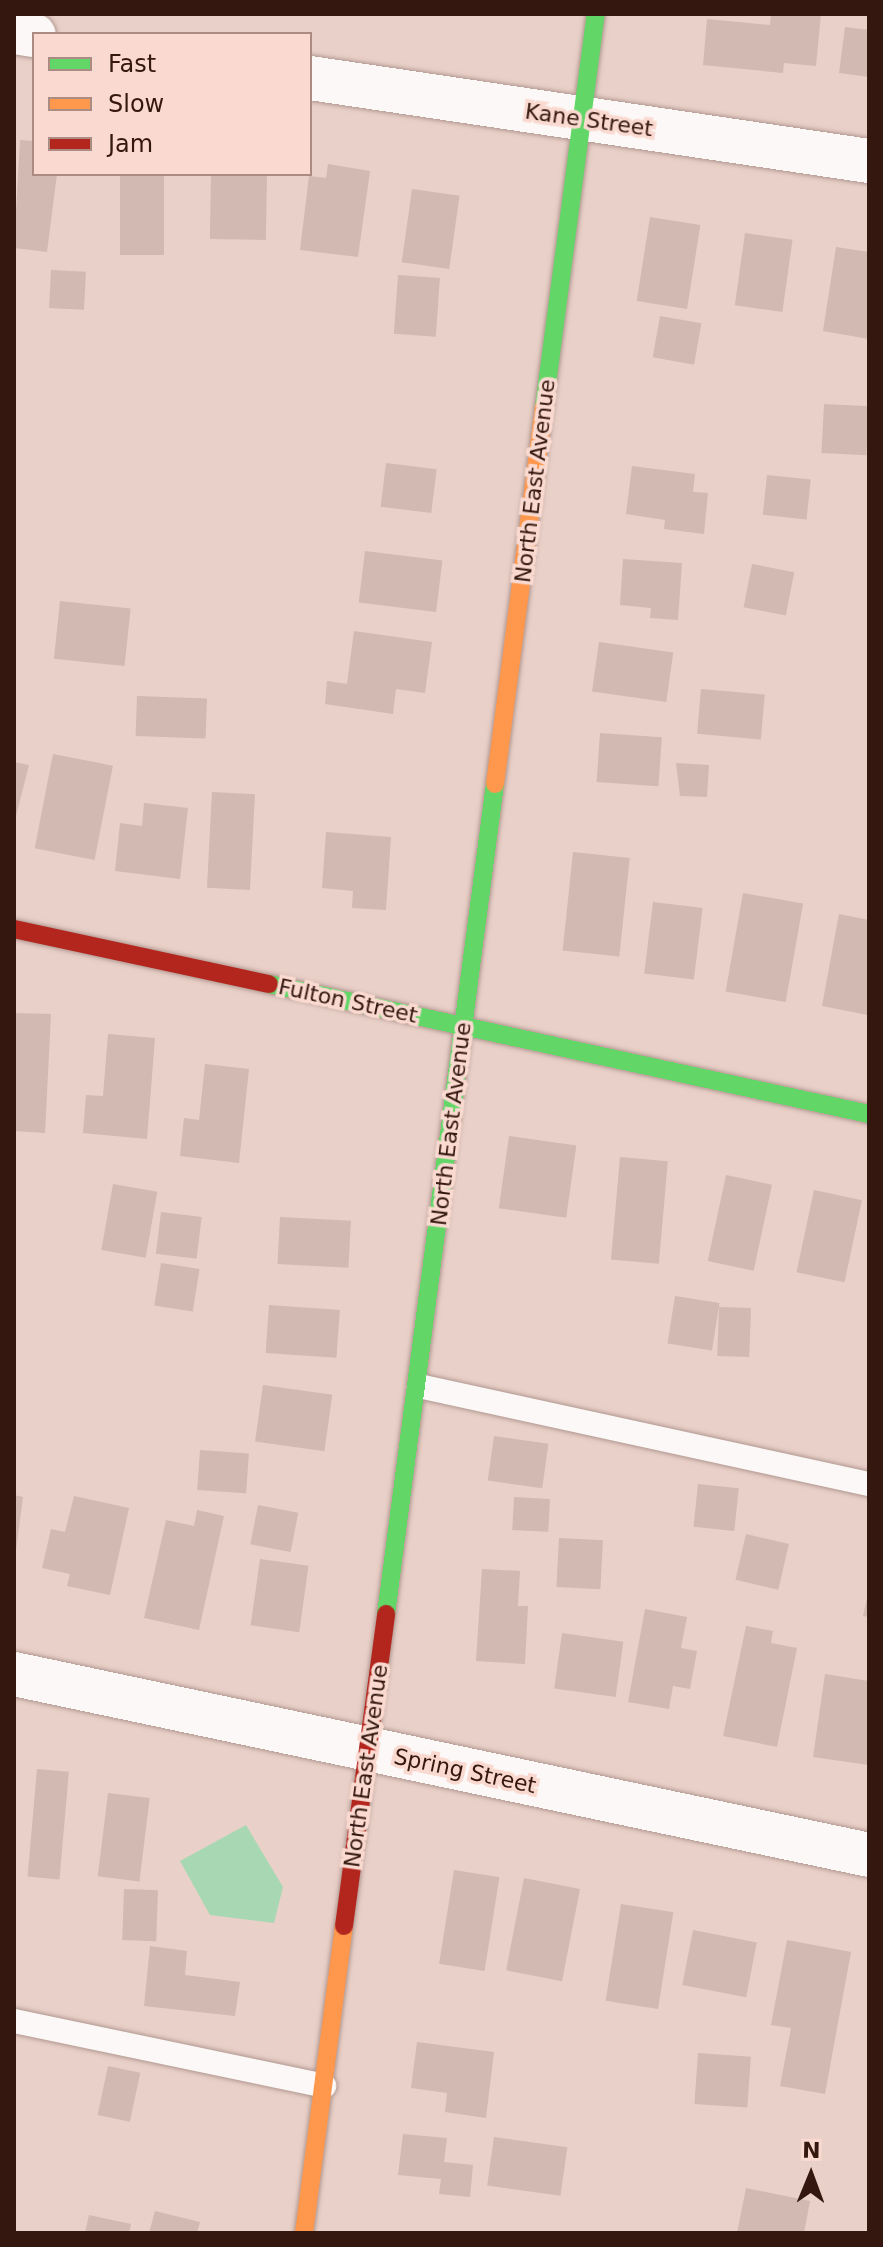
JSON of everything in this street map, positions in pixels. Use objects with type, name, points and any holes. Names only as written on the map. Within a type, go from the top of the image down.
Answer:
[{"type":"street","name":"North East Avenue","points":[[304,2233],[419,1386],[463,1026],[596,14]]},
{"type":"street","name":"Kane Street","points":[[312,78],[869,161]]},
{"type":"street","name":"Fulton Street","points":[[14,929],[869,1114]]},
{"type":"street","name":"Spring Street","points":[[14,1674],[869,1855]]},
{"type":"lane","points":[[419,1386],[869,1484]]},
{"type":"lane","points":[[14,2021],[324,2086]]},
{"type":"green space","points":[[246,1825],[283,1887],[274,1923],[210,1915],[180,1861]]},
{"type":"building","points":[[771,14],[821,14],[816,66],[784,63],[783,73],[703,65],[707,19],[770,25]]},
{"type":"building","points":[[845,27],[869,30],[869,77],[839,73]]},
{"type":"building","points":[[20,140],[32,141],[32,176],[57,176],[47,252],[14,248]]},
{"type":"building","points":[[328,164],[370,171],[358,257],[300,250],[309,176],[326,178]]},
{"type":"building","points":[[120,176],[164,176],[164,255],[120,255]]},
{"type":"building","points":[[211,176],[267,176],[266,240],[210,239]]},
{"type":"building","points":[[412,189],[460,196],[449,269],[402,262]]},
{"type":"building","points":[[650,217],[700,225],[687,309],[637,301]]},
{"type":"building","points":[[745,233],[793,240],[782,312],[735,305]]},
{"type":"building","points":[[836,247],[869,252],[869,339],[823,331]]},
{"type":"building","points":[[51,270],[86,272],[84,310],[49,308]]},
{"type":"building","points":[[398,275],[440,278],[436,337],[394,334]]},
{"type":"building","points":[[660,316],[701,323],[694,365],[653,357]]},
{"type":"building","points":[[824,404],[869,406],[866,455],[821,453]]},
{"type":"building","points":[[386,463],[437,469],[431,513],[381,507]]},
{"type":"building","points":[[632,466],[695,474],[693,492],[708,493],[704,534],[664,529],[665,520],[626,514]]},
{"type":"building","points":[[767,475],[811,480],[807,519],[763,515]]},
{"type":"building","points":[[365,551],[442,561],[436,612],[359,603]]},
{"type":"building","points":[[623,559],[682,563],[678,620],[650,618],[651,608],[620,605]]},
{"type":"building","points":[[752,564],[794,572],[786,615],[744,607]]},
{"type":"building","points":[[60,601],[131,608],[125,666],[54,659]]},
{"type":"building","points":[[354,631],[432,642],[425,693],[396,689],[393,714],[325,704],[327,681],[347,684]]},
{"type":"building","points":[[599,642],[673,652],[666,702],[592,692]]},
{"type":"building","points":[[701,689],[765,695],[761,739],[697,734]]},
{"type":"building","points":[[137,696],[207,698],[206,738],[136,736]]},
{"type":"building","points":[[600,733],[662,737],[658,786],[597,782]]},
{"type":"building","points":[[53,754],[113,766],[95,860],[35,848]]},
{"type":"building","points":[[14,762],[29,765],[15,820],[14,819]]},
{"type":"building","points":[[676,763],[709,765],[707,797],[680,796]]},
{"type":"building","points":[[212,792],[255,794],[250,890],[207,888]]},
{"type":"building","points":[[144,803],[188,808],[180,879],[115,871],[120,823],[142,826]]},
{"type":"building","points":[[326,832],[391,837],[386,910],[352,908],[353,891],[322,888]]},
{"type":"building","points":[[573,852],[630,858],[619,956],[563,950]]},
{"type":"building","points":[[743,893],[803,904],[786,1002],[726,991]]},
{"type":"building","points":[[653,902],[703,908],[694,980],[644,973]]},
{"type":"building","points":[[839,914],[869,920],[868,1015],[822,1006]]},
{"type":"building","points":[[14,1013],[51,1014],[45,1133],[14,1131]]},
{"type":"building","points":[[108,1034],[155,1038],[147,1139],[83,1133],[86,1095],[103,1096]]},
{"type":"building","points":[[205,1064],[249,1069],[239,1163],[180,1156],[184,1118],[199,1120]]},
{"type":"building","points":[[509,1136],[576,1145],[566,1218],[499,1208]]},
{"type":"building","points":[[620,1157],[668,1161],[659,1264],[611,1260]]},
{"type":"building","points":[[726,1175],[772,1185],[754,1271],[708,1261]]},
{"type":"building","points":[[113,1184],[157,1192],[146,1258],[101,1250]]},
{"type":"building","points":[[814,1190],[862,1200],[844,1282],[797,1272]]},
{"type":"building","points":[[161,1212],[202,1217],[197,1259],[156,1254]]},
{"type":"building","points":[[280,1217],[351,1221],[348,1268],[278,1264]]},
{"type":"building","points":[[161,1263],[200,1269],[193,1312],[154,1305]]},
{"type":"building","points":[[675,1296],[719,1303],[712,1350],[667,1343]]},
{"type":"building","points":[[269,1305],[340,1310],[336,1358],[266,1353]]},
{"type":"building","points":[[719,1307],[751,1308],[749,1357],[717,1356]]},
{"type":"building","points":[[263,1385],[332,1395],[324,1451],[255,1441]]},
{"type":"building","points":[[494,1436],[548,1444],[542,1488],[488,1481]]},
{"type":"building","points":[[200,1450],[249,1453],[246,1493],[197,1490]]},
{"type":"building","points":[[698,1484],[739,1488],[734,1531],[694,1527]]},
{"type":"building","points":[[14,1495],[23,1497],[16,1550],[14,1550]]},
{"type":"building","points":[[74,1496],[129,1508],[110,1595],[67,1586],[70,1574],[42,1568],[51,1529],[65,1532]]},
{"type":"building","points":[[514,1497],[550,1499],[548,1532],[512,1530]]},
{"type":"building","points":[[258,1505],[298,1513],[291,1552],[250,1544]]},
{"type":"building","points":[[197,1510],[224,1516],[199,1630],[144,1618],[166,1520],[194,1526]]},
{"type":"building","points":[[746,1534],[789,1544],[778,1590],[735,1580]]},
{"type":"building","points":[[559,1538],[603,1540],[600,1589],[556,1587]]},
{"type":"building","points":[[260,1559],[309,1566],[299,1632],[251,1625]]},
{"type":"building","points":[[482,1569],[520,1571],[518,1606],[528,1606],[525,1664],[476,1661]]},
{"type":"building","points":[[869,1589],[869,1617],[863,1616]]},
{"type":"building","points":[[645,1609],[687,1617],[681,1648],[697,1651],[690,1689],[673,1686],[669,1709],[628,1702]]},
{"type":"building","points":[[746,1626],[773,1631],[771,1643],[797,1648],[777,1747],[723,1736]]},
{"type":"building","points":[[562,1633],[623,1642],[616,1697],[554,1688]]},
{"type":"building","points":[[825,1674],[869,1681],[869,1765],[813,1757]]},
{"type":"building","points":[[37,1769],[69,1772],[59,1879],[28,1877]]},
{"type":"building","points":[[108,1793],[150,1798],[139,1881],[98,1876]]},
{"type":"building","points":[[454,1870],[499,1877],[485,1971],[439,1964]]},
{"type":"building","points":[[524,1878],[580,1889],[562,1981],[506,1970]]},
{"type":"building","points":[[124,1889],[158,1890],[156,1941],[122,1940]]},
{"type":"building","points":[[621,1904],[673,1912],[658,2009],[606,2001]]},
{"type":"building","points":[[693,1930],[757,1942],[746,1997],[682,1985]]},
{"type":"building","points":[[787,1940],[851,1952],[825,2094],[780,2086],[791,2028],[771,2025]]},
{"type":"building","points":[[150,1946],[187,1951],[185,1975],[240,1982],[235,2016],[144,2006]]},
{"type":"building","points":[[417,2042],[494,2052],[486,2118],[445,2112],[447,2093],[411,2088]]},
{"type":"building","points":[[698,2053],[751,2057],[747,2108],[694,2104]]},
{"type":"building","points":[[108,2066],[140,2073],[130,2122],[98,2115]]},
{"type":"building","points":[[403,2134],[447,2138],[444,2162],[473,2165],[470,2197],[439,2194],[441,2179],[398,2175]]},
{"type":"building","points":[[494,2137],[567,2147],[560,2196],[487,2186]]},
{"type":"building","points":[[746,2188],[810,2201],[804,2233],[737,2233]]},
{"type":"building","points":[[155,2211],[200,2222],[197,2233],[149,2233]]},
{"type":"building","points":[[89,2215],[131,2224],[129,2233],[85,2233]]},
{"type":"traffic: fast","points":[[544,407],[596,14]]},
{"type":"traffic: fast","points":[[386,1614],[495,784]]},
{"type":"traffic: fast","points":[[269,984],[869,1114]]},
{"type":"traffic: slow","points":[[495,784],[544,407]]},
{"type":"traffic: slow","points":[[304,2233],[344,1926]]},
{"type":"traffic: jam","points":[[14,929],[269,984]]},
{"type":"traffic: jam","points":[[344,1926],[386,1614]]}]
